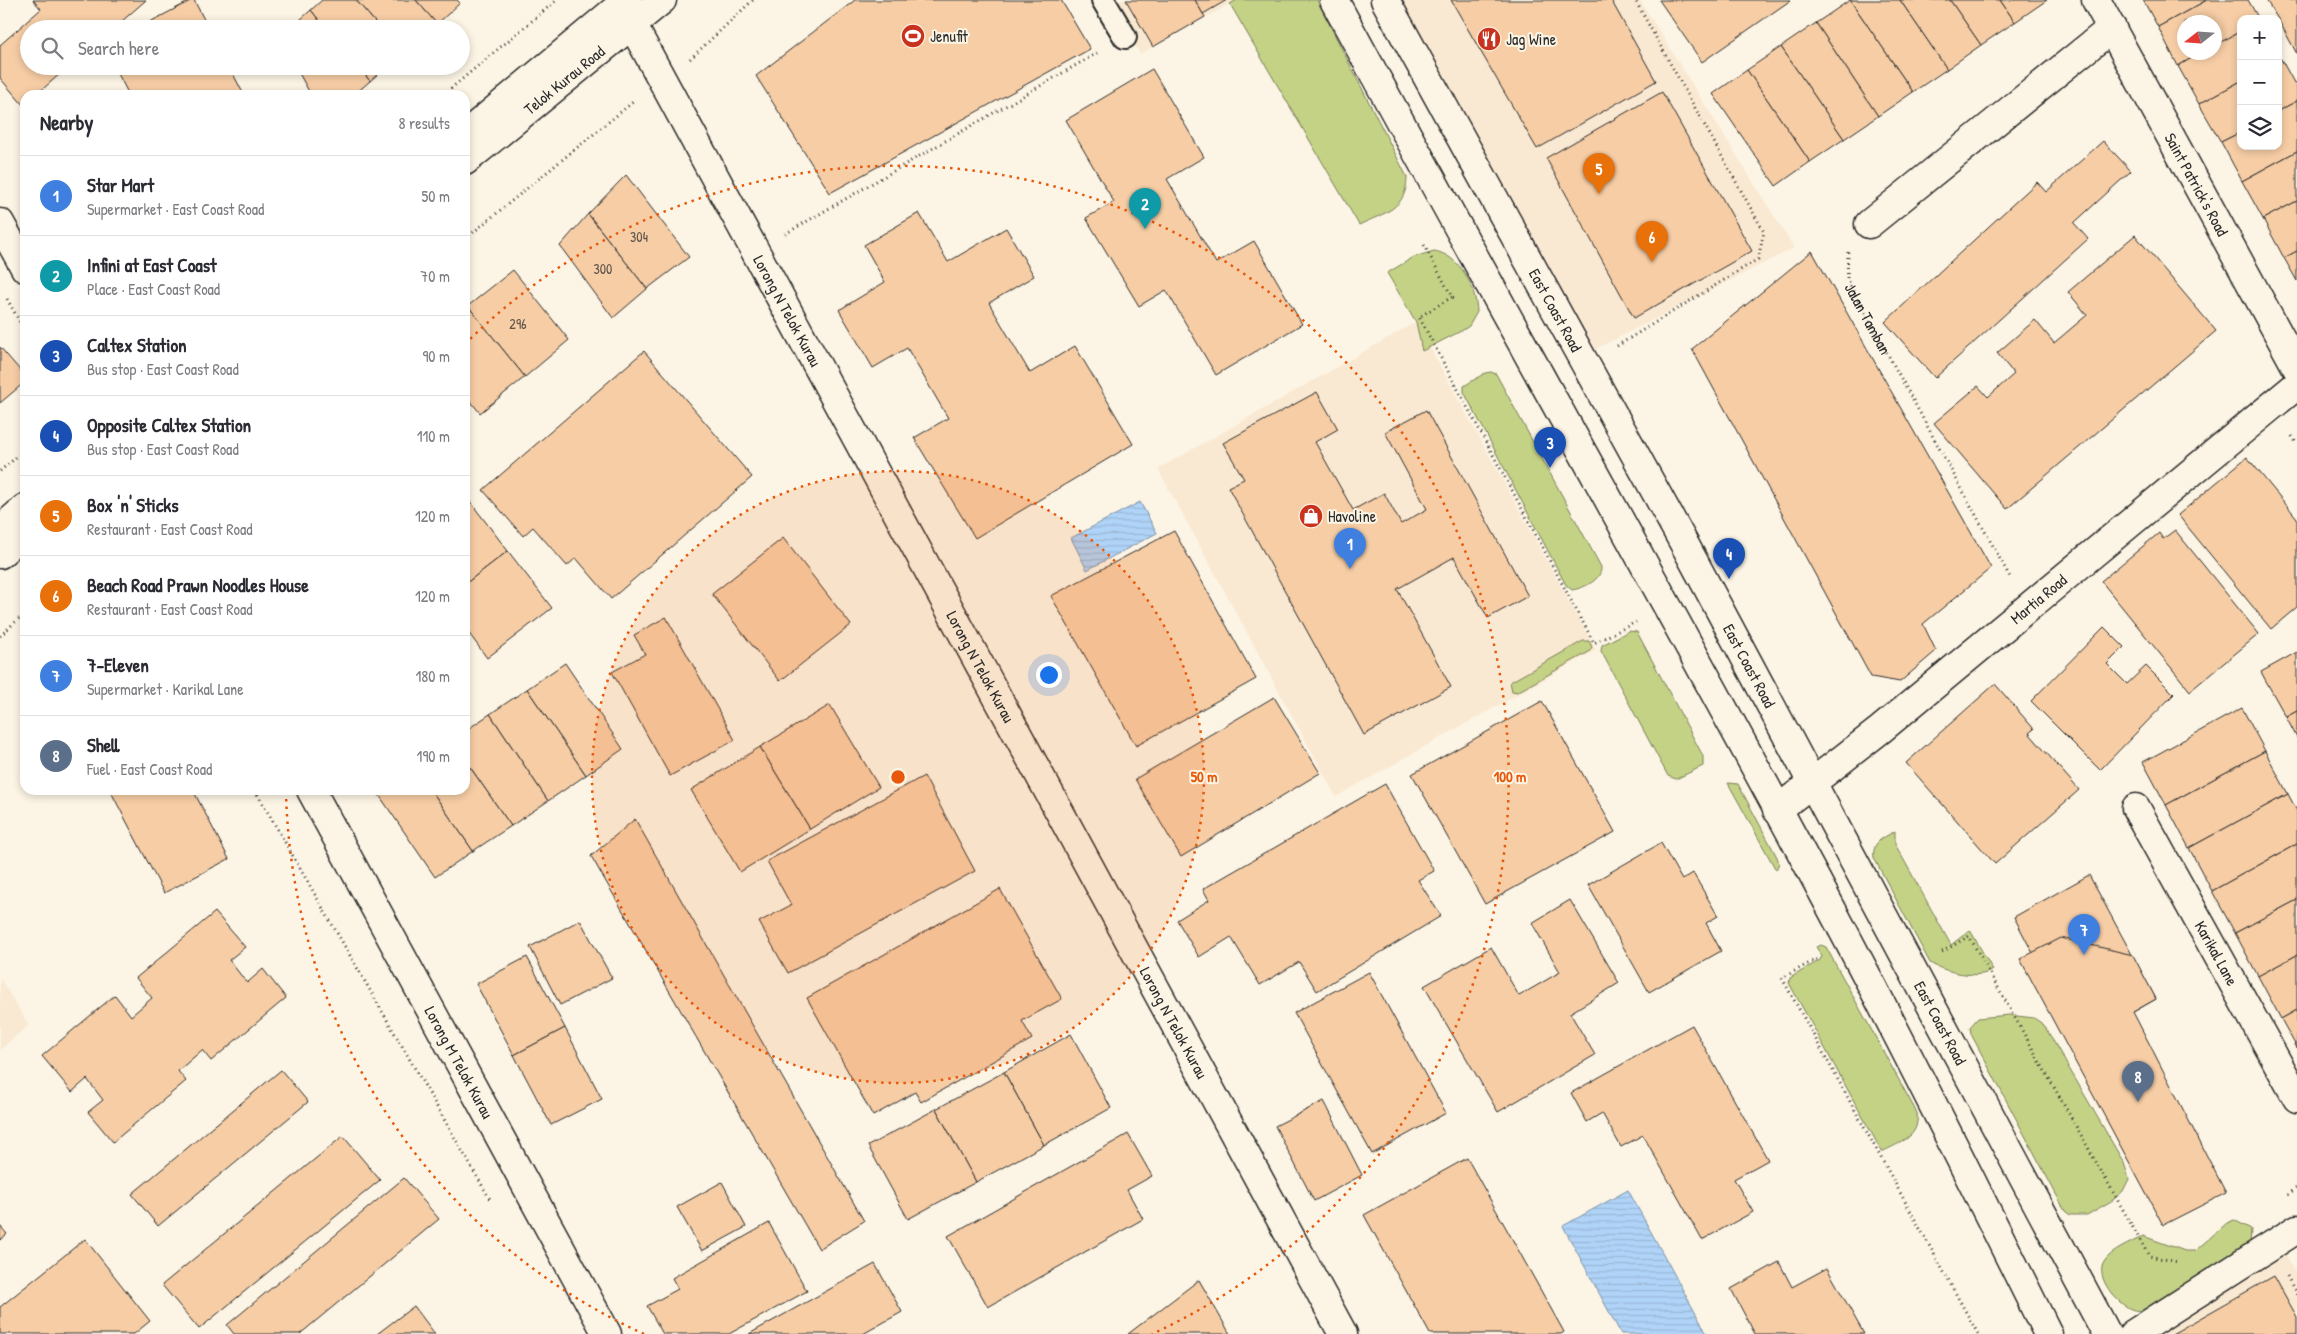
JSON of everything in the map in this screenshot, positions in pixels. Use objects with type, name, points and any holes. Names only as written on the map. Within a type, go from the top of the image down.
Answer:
[{"type":"street","name":"Telok Kurau Road","points":[[470,130],[625,7],[662,0]]},
{"type":"street","points":[[1334,0],[1482,274],[1778,810],[1962,1161],[2048,1334]]},
{"type":"street","name":"East Coast Road","points":[[1385,0],[1908,959],[2107,1334]]},
{"type":"street","name":"Saint Patrick's Road","points":[[2096,0],[2297,368]]},
{"type":"street","name":"Telok Kurau Road","points":[[470,156],[625,7]]},
{"type":"street","name":"Lorong N Telok Kurau","points":[[625,7],[663,82],[754,246],[1343,1334]]},
{"type":"street","points":[[1869,224],[2112,28]]},
{"type":"street","points":[[0,223],[20,259]]},
{"type":"street","name":"Martia Road","points":[[1778,810],[2297,385]]},
{"type":"street","points":[[0,530],[20,512]]},
{"type":"street","points":[[0,554],[20,536]]},
{"type":"street","name":"Lorong M Telok Kurau","points":[[314,795],[607,1334]]},
{"type":"street","name":"Karikal Lane","points":[[2136,808],[2297,1098]]},
{"type":"street","points":[[2133,1334],[2297,1230]]},
{"type":"lane","points":[[1104,0],[1125,37]]},
{"type":"path","points":[[470,72],[557,0]]},
{"type":"path","points":[[470,235],[628,106],[663,82],[753,0]]},
{"type":"path","points":[[1586,366],[1758,259],[1764,232],[1635,0]]},
{"type":"path","points":[[754,246],[779,238],[1125,37]]},
{"type":"path","points":[[449,90],[467,75]]},
{"type":"path","name":"Jalan Tamban","points":[[1869,224],[1848,249],[1847,280],[2027,608]]},
{"type":"path","points":[[1421,239],[1452,297]]},
{"type":"path","points":[[4,293],[20,322]]},
{"type":"path","points":[[1464,300],[1452,297],[1419,317],[1594,643],[1637,622]]},
{"type":"path","points":[[0,471],[20,454]]},
{"type":"path","points":[[1633,614],[1642,630]]},
{"type":"path","points":[[0,636],[20,618]]},
{"type":"path","points":[[257,795],[493,1205]]},
{"type":"path","points":[[1938,945],[1943,953],[1969,936],[2149,1256],[2182,1263]]},
{"type":"path","points":[[1818,954],[1817,959],[1782,978],[1978,1334]]},
{"type":"path","points":[[2284,1198],[2297,1187]]},
{"type":"shaded area","points":[[1109,0],[1237,0],[1140,54]]},
{"type":"shaded area","points":[[1401,0],[1640,0],[1794,248],[1592,351]]},
{"type":"shaded area","points":[[1416,322],[1596,650],[1336,797],[1158,469]]},
{"type":"shaded area","points":[[0,978],[29,1025],[0,1050]]},
{"type":"shaded area","points":[[2284,1251],[2297,1275],[2297,1334],[2140,1334]]},
{"type":"green space","points":[[1237,0],[1317,0],[1407,177],[1403,196],[1392,208],[1359,225],[1230,4]]},
{"type":"green space","points":[[1434,251],[1452,259],[1459,265],[1474,292],[1477,312],[1469,326],[1422,351],[1416,322],[1387,273],[1414,257]]},
{"type":"green space","points":[[1491,372],[1496,374],[1601,567],[1599,576],[1587,585],[1572,590],[1566,585],[1464,392],[1464,386],[1485,373]]},
{"type":"green space","points":[[1629,631],[1637,632],[1703,756],[1703,766],[1676,779],[1668,776],[1601,651],[1602,645]]},
{"type":"green space","points":[[1583,641],[1589,641],[1592,647],[1589,652],[1517,692],[1512,691],[1510,682]]},
{"type":"green space","points":[[1728,783],[1738,784],[1777,857],[1779,863],[1776,870]]},
{"type":"green space","points":[[1895,831],[1895,844],[1951,945],[1970,930],[1993,970],[1987,973],[1962,974],[1930,963],[1874,858],[1876,844]]},
{"type":"green space","points":[[1821,945],[1826,947],[1917,1113],[1917,1121],[1912,1134],[1902,1142],[1882,1152],[1789,983],[1790,978],[1820,960],[1822,956],[1816,947]]},
{"type":"green space","points":[[2009,1015],[2034,1018],[2044,1025],[2124,1163],[2129,1179],[2123,1191],[2113,1200],[2087,1215],[2070,1215],[2065,1211],[1971,1034],[1970,1027],[1978,1018]]},
{"type":"green space","points":[[2234,1220],[2251,1229],[2250,1246],[2145,1310],[2135,1310],[2121,1303],[2105,1283],[2102,1268],[2107,1258],[2117,1250],[2143,1236],[2185,1251],[2195,1251],[2227,1223]]},
{"type":"water","points":[[1140,502],[1157,533],[1087,570],[1071,538]]},
{"type":"water","points":[[1628,1190],[1707,1334],[1621,1334],[1563,1226]]},
{"type":"building","points":[[33,0],[146,0],[123,20],[28,20],[41,9]]},
{"type":"building","points":[[194,0],[204,20],[154,20]]},
{"type":"building","points":[[322,0],[356,0],[373,20],[319,20],[311,10]]},
{"type":"building","points":[[356,0],[416,0],[434,20],[373,20]]},
{"type":"building","points":[[416,0],[457,0],[460,3],[441,20],[434,20]]},
{"type":"building","points":[[855,0],[1061,0],[1090,49],[830,193],[756,76]]},
{"type":"building","points":[[1126,0],[1195,0],[1205,17],[1153,47]]},
{"type":"building","points":[[1195,0],[1227,0],[1203,14]]},
{"type":"building","points":[[1451,0],[1611,0],[1656,81],[1537,149]]},
{"type":"building","points":[[1659,0],[1791,0],[1702,62]]},
{"type":"building","points":[[1850,0],[1900,0],[1947,69],[1913,92]]},
{"type":"building","points":[[1850,0],[1913,92],[1878,116],[1816,23]]},
{"type":"building","points":[[1900,0],[1950,0],[1981,45],[1947,69]]},
{"type":"building","points":[[1950,0],[2000,0],[2015,22],[1981,45]]},
{"type":"building","points":[[2000,0],[2047,0],[2015,22]]},
{"type":"building","points":[[2143,0],[2207,0],[2177,15],[2158,27]]},
{"type":"building","points":[[2207,0],[2248,0],[2257,15],[2237,15],[2237,33],[2222,42],[2222,15],[2180,15]]},
{"type":"building","points":[[2266,0],[2297,0],[2297,54],[2282,26],[2282,15],[2275,15]]},
{"type":"building","points":[[311,10],[319,20],[300,20]]},
{"type":"building","points":[[2177,17],[2177,60],[2188,60],[2178,66],[2158,27]]},
{"type":"building","points":[[1816,23],[1878,116],[1844,139],[1781,47]]},
{"type":"building","points":[[20,27],[20,75],[59,75],[42,90],[20,90],[20,101],[0,78],[0,45]]},
{"type":"building","points":[[2237,33],[2237,83],[2199,104],[2178,66],[2188,60],[2222,60],[2222,42]]},
{"type":"building","points":[[1781,47],[1844,139],[1810,162],[1747,70]]},
{"type":"building","points":[[2282,61],[2297,88],[2297,101],[2282,109]]},
{"type":"building","points":[[1152,69],[1204,157],[1167,179],[1216,263],[1254,241],[1302,324],[1216,375],[1166,290],[1139,306],[1086,218],[1114,202],[1066,120]]},
{"type":"building","points":[[1747,70],[1810,162],[1776,186],[1713,94]]},
{"type":"building","points":[[119,75],[234,75],[241,90],[126,90]]},
{"type":"building","points":[[300,75],[365,75],[370,81],[360,90],[308,90]]},
{"type":"building","points":[[365,75],[377,75],[370,81]]},
{"type":"building","points":[[2237,83],[2237,134],[2221,142],[2199,104]]},
{"type":"building","points":[[1662,92],[1752,251],[1634,318],[1546,158]]},
{"type":"building","points":[[2297,101],[2297,151],[2242,181],[2221,142],[2237,134],[2237,150],[2282,150],[2282,109]]},
{"type":"building","points":[[2103,141],[2131,171],[2074,223],[2088,239],[1935,378],[1885,322],[2037,182],[2046,192]]},
{"type":"building","points":[[2297,151],[2297,201],[2263,219],[2242,181]]},
{"type":"building","points":[[626,175],[689,257],[647,289],[588,214]]},
{"type":"building","points":[[2297,201],[2297,251],[2284,258],[2263,219]]},
{"type":"building","points":[[919,213],[948,262],[1006,228],[1034,276],[989,303],[1030,373],[1075,346],[1133,444],[975,538],[914,438],[948,418],[907,348],[873,368],[839,310],[885,282],[864,245]]},
{"type":"building","points":[[588,214],[647,289],[613,318],[560,246]]},
{"type":"building","points":[[2135,235],[2216,331],[2007,509],[1934,423],[1978,386],[1988,397],[2014,374],[1997,353],[2035,320],[2054,343],[2087,315],[2068,292]]},
{"type":"building","points":[[1812,251],[1991,568],[1923,624],[1936,651],[1900,682],[1871,677],[1692,349]]},
{"type":"building","points":[[2297,251],[2297,281],[2284,258]]},
{"type":"building","points":[[513,270],[569,340],[525,377],[470,308],[470,304]]},
{"type":"building","points":[[470,308],[525,377],[480,413],[470,400]]},
{"type":"building","points":[[0,347],[20,370],[20,386],[0,403]]},
{"type":"building","points":[[644,351],[752,477],[611,599],[576,558],[567,566],[533,527],[523,536],[483,490]]},
{"type":"building","points":[[1317,392],[1338,429],[1315,442],[1353,510],[1384,493],[1401,524],[1427,509],[1385,432],[1426,410],[1528,596],[1488,618],[1454,557],[1397,589],[1451,687],[1364,735],[1228,487],[1244,479],[1223,443]]},
{"type":"building","points":[[2247,457],[2297,518],[2297,607],[2271,629],[2178,515]]},
{"type":"building","points":[[470,502],[508,551],[470,580]]},
{"type":"building","points":[[2175,530],[2259,634],[2190,691],[2101,581],[2159,533],[2163,539]]},
{"type":"building","points":[[1174,531],[1256,679],[1136,746],[1051,596]]},
{"type":"building","points":[[783,538],[851,625],[780,681],[712,594]]},
{"type":"building","points":[[508,551],[552,608],[487,658],[470,635],[470,580]]},
{"type":"building","points":[[666,617],[735,740],[670,776],[612,672],[645,654],[634,635]]},
{"type":"building","points":[[2104,627],[2124,647],[2107,664],[2127,684],[2146,666],[2174,694],[2100,770],[2031,701]]},
{"type":"building","points":[[2297,652],[2297,711],[2286,717],[2261,672]]},
{"type":"building","points":[[565,663],[623,749],[586,775],[527,689]]},
{"type":"building","points":[[1995,684],[2034,729],[2029,733],[2079,790],[1995,864],[1906,763]]},
{"type":"building","points":[[527,689],[586,775],[548,801],[490,714]]},
{"type":"building","points":[[1274,697],[1320,773],[1181,857],[1135,779]]},
{"type":"building","points":[[1542,701],[1615,832],[1485,904],[1412,774]]},
{"type":"building","points":[[830,705],[879,787],[810,829],[760,747]]},
{"type":"building","points":[[2242,708],[2265,751],[2166,805],[2143,762]]},
{"type":"building","points":[[2297,711],[2297,738],[2286,717]]},
{"type":"building","points":[[490,714],[548,801],[511,826],[470,767],[470,728]]},
{"type":"building","points":[[760,747],[810,829],[740,872],[691,790]]},
{"type":"building","points":[[2265,751],[2288,794],[2189,848],[2166,805]]},
{"type":"building","points":[[470,767],[511,826],[473,851],[434,795],[470,795]]},
{"type":"building","points":[[924,776],[975,871],[788,973],[759,922],[791,905],[767,861]]},
{"type":"building","points":[[1385,784],[1434,871],[1418,880],[1441,916],[1317,991],[1299,962],[1260,985],[1231,937],[1199,957],[1177,920],[1209,900],[1203,889]]},
{"type":"building","points":[[2288,794],[2297,811],[2297,844],[2212,891],[2189,848]]},
{"type":"building","points":[[113,795],[196,795],[229,859],[164,893]]},
{"type":"building","points":[[379,795],[434,795],[473,851],[435,877]]},
{"type":"building","points":[[635,819],[864,1221],[819,1249],[591,856]]},
{"type":"building","points":[[1661,843],[1682,880],[1693,873],[1718,916],[1706,923],[1721,951],[1649,992],[1588,885]]},
{"type":"building","points":[[2297,844],[2297,900],[2235,933],[2212,891]]},
{"type":"building","points":[[2089,875],[2156,999],[2121,1019],[2091,961],[2049,984],[2014,917]]},
{"type":"building","points":[[1000,889],[1062,999],[1022,1021],[1032,1039],[921,1102],[915,1092],[873,1116],[807,998]]},
{"type":"building","points":[[1570,900],[1619,983],[1570,1013],[1595,1055],[1498,1112],[1424,986],[1491,947],[1519,996],[1560,972],[1532,923]]},
{"type":"building","points":[[2297,900],[2297,955],[2258,976],[2235,933]]},
{"type":"building","points":[[215,912],[245,947],[229,960],[247,983],[263,969],[286,998],[211,1061],[202,1050],[178,1071],[186,1081],[113,1142],[88,1112],[103,1100],[87,1079],[72,1092],[42,1056],[115,995],[131,1016],[152,998],[136,978]]},
{"type":"building","points":[[580,920],[612,978],[560,1005],[530,947]]},
{"type":"building","points":[[2061,938],[2133,955],[2156,999],[2133,1012],[2226,1193],[2163,1225],[2020,959]]},
{"type":"building","points":[[2297,955],[2297,1010],[2281,1019],[2258,976]]},
{"type":"building","points":[[527,957],[565,1028],[514,1055],[476,984]]},
{"type":"building","points":[[1369,972],[1446,1113],[1372,1154],[1294,1013]]},
{"type":"building","points":[[2297,1010],[2297,1048],[2281,1019]]},
{"type":"building","points":[[1692,1025],[1768,1160],[1734,1179],[1753,1212],[1702,1240],[1643,1135],[1621,1147],[1602,1113],[1587,1122],[1571,1093]]},
{"type":"building","points":[[565,1028],[602,1099],[551,1125],[514,1055]]},
{"type":"building","points":[[1071,1034],[1111,1108],[1044,1145],[1004,1072]]},
{"type":"building","points":[[281,1070],[308,1102],[158,1226],[132,1194]]},
{"type":"building","points":[[1004,1072],[1044,1145],[976,1182],[936,1109]]},
{"type":"building","points":[[1324,1101],[1362,1175],[1314,1201],[1275,1126]]},
{"type":"building","points":[[936,1109],[976,1182],[908,1219],[868,1146]]},
{"type":"building","points":[[1128,1134],[1152,1176],[1127,1190],[1143,1219],[988,1307],[948,1236]]},
{"type":"building","points":[[343,1136],[380,1180],[199,1329],[162,1285]]},
{"type":"building","points":[[1467,1158],[1564,1332],[1561,1334],[1430,1334],[1364,1215]]},
{"type":"building","points":[[404,1178],[439,1219],[300,1334],[234,1334],[227,1325]]},
{"type":"building","points":[[722,1182],[746,1227],[702,1251],[677,1207]]},
{"type":"building","points":[[769,1223],[807,1291],[729,1334],[663,1334],[647,1306],[678,1289],[672,1278]]},
{"type":"building","points":[[0,1226],[7,1234],[0,1240]]},
{"type":"building","points":[[85,1239],[150,1321],[134,1334],[0,1334],[0,1307]]},
{"type":"building","points":[[1779,1262],[1792,1287],[1827,1268],[1864,1334],[1755,1334],[1731,1289]]},
{"type":"building","points":[[875,1264],[902,1312],[863,1334],[749,1334]]},
{"type":"building","points":[[2274,1276],[2297,1317],[2297,1334],[2172,1334]]},
{"type":"building","points":[[1199,1280],[1230,1334],[1128,1334]]},
{"type":"building","points":[[414,1306],[435,1334],[377,1334]]},
{"type":"place","name":"Jenufit","points":[[913,36]]},
{"type":"place","name":"Jag Wine","points":[[1489,39]]},
{"type":"place","name":"Box 'n' Sticks","points":[[1599,194]]},
{"type":"place","name":"Infini at East Coast","points":[[1145,229]]},
{"type":"place","name":"Beach Road Prawn Noodles House","points":[[1652,262]]},
{"type":"place","name":"Caltex Station","points":[[1550,468]]},
{"type":"place","name":"Havoline","points":[[1311,516]]},
{"type":"place","name":"Star Mart","points":[[1350,569]]},
{"type":"place","name":"Opposite Caltex Station","points":[[1729,579]]},
{"type":"place","name":"7-Eleven","points":[[2084,955]]},
{"type":"place","name":"Shell","points":[[2138,1102]]}]
